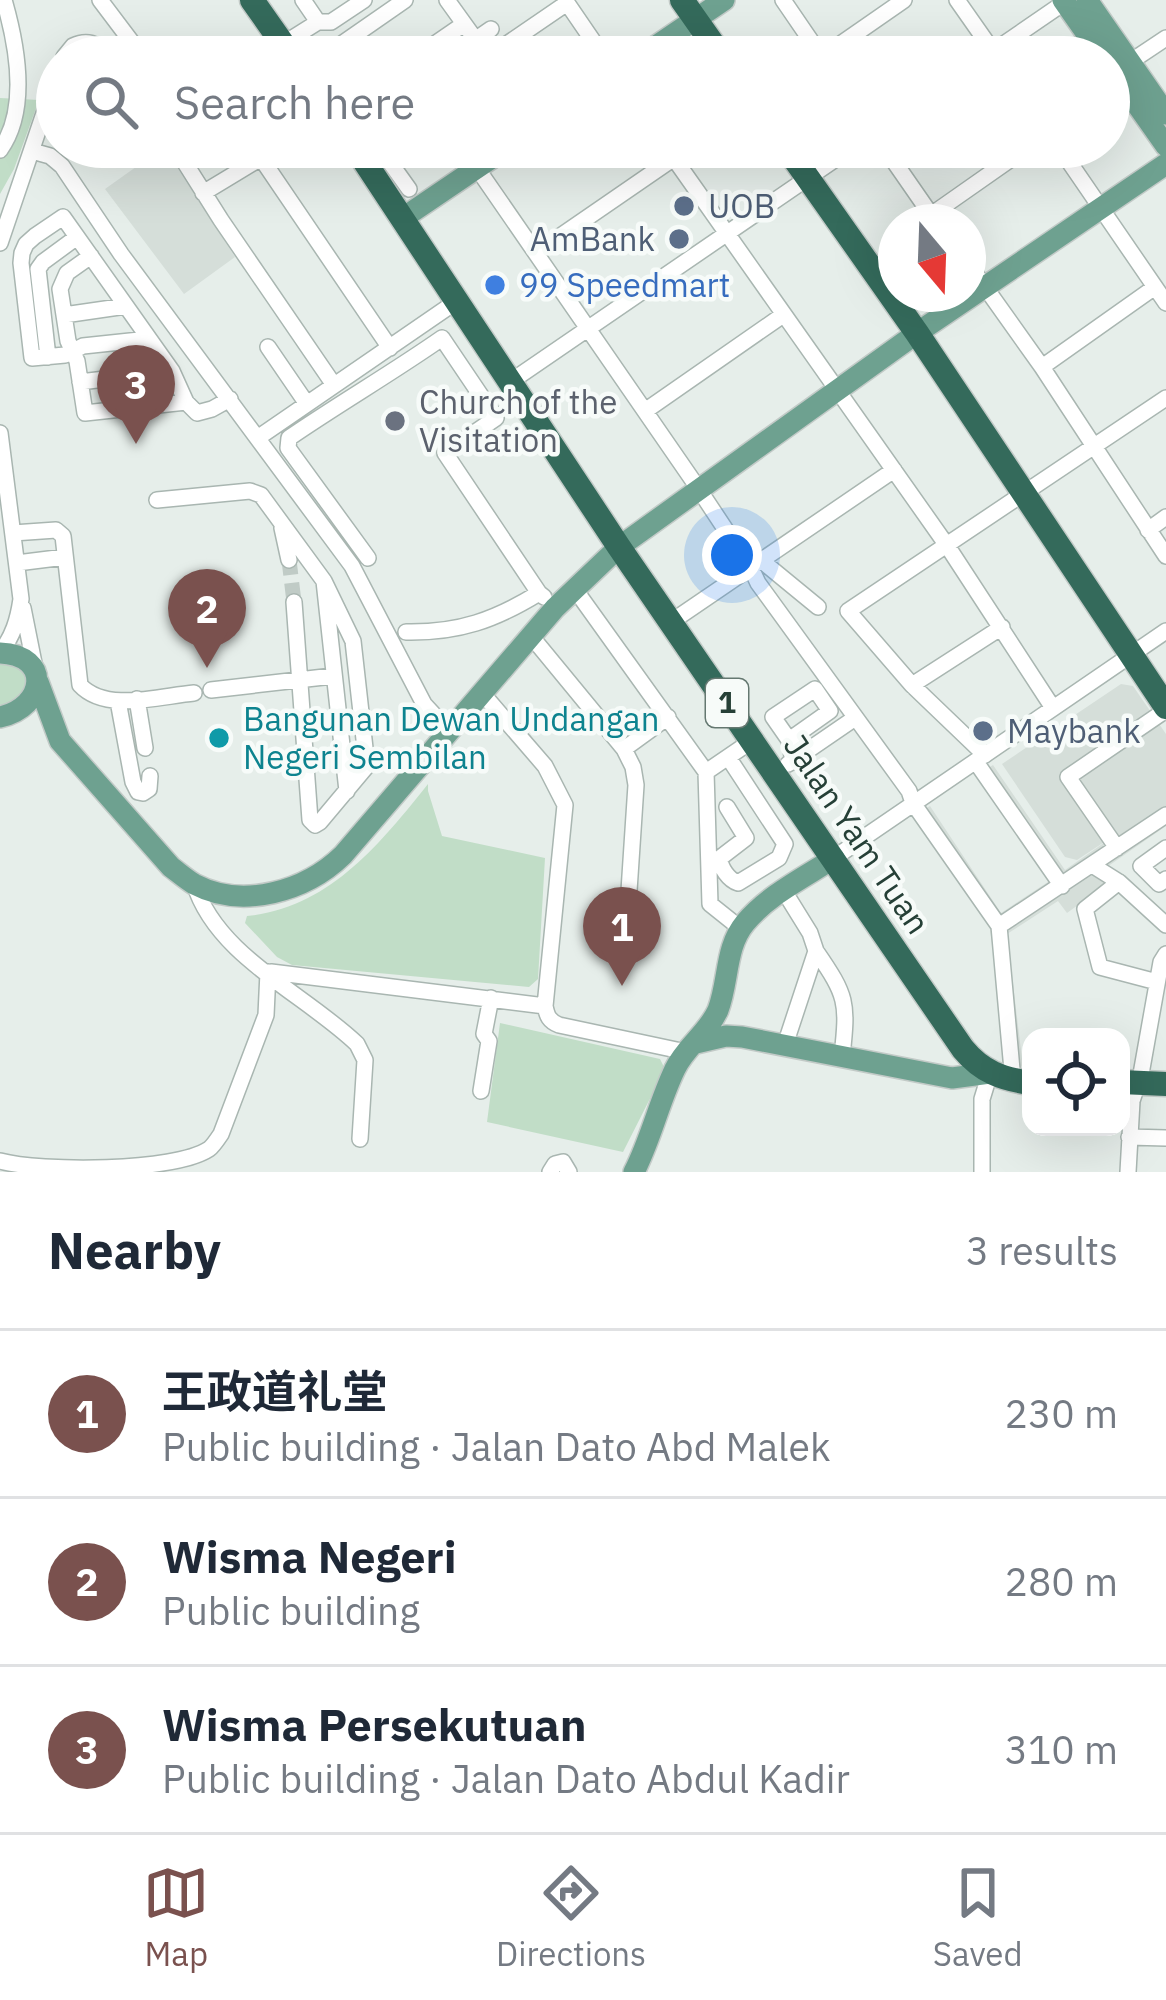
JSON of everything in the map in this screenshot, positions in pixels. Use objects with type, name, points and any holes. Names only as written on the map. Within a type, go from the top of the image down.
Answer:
[{"type":"highway","points":[[252,0],[274,36]]},
{"type":"highway","points":[[689,10],[707,36]]},
{"type":"highway","name":"Jalan Yam Tuan","points":[[369,168],[619,547],[753,740],[784,767],[835,858],[963,1049],[975,1064],[1011,1079]]},
{"type":"highway","points":[[801,168],[917,333],[1166,708]]},
{"type":"highway","points":[[1130,1082],[1166,1084]]},
{"type":"main road","points":[[662,36],[689,10],[724,0]]},
{"type":"main road","points":[[1072,1],[1091,36]]},
{"type":"main road","points":[[1072,1],[1099,36]]},
{"type":"main road","points":[[1130,74],[1166,114]]},
{"type":"main road","points":[[1130,81],[1166,146]]},
{"type":"main road","points":[[986,286],[1166,164]]},
{"type":"main road","points":[[403,218],[477,168]]},
{"type":"main road","points":[[0,719],[60,742],[171,867],[194,884],[238,895],[287,890],[344,856],[531,636],[547,600],[574,588],[619,547],[698,488],[948,312]]},
{"type":"main road","points":[[0,653],[23,657],[37,677],[60,742]]},
{"type":"main road","points":[[0,719],[28,705],[37,677]]},
{"type":"main road","points":[[634,1172],[675,1068],[715,1017],[740,928],[765,902],[835,858]]},
{"type":"main road","points":[[691,1047],[742,1036],[952,1078],[1011,1079]]},
{"type":"street","points":[[0,150],[12,133],[18,82],[4,0]]},
{"type":"street","points":[[100,0],[127,36]]},
{"type":"street","points":[[303,0],[317,22]]},
{"type":"street","points":[[302,36],[317,22],[331,22],[364,0]]},
{"type":"street","points":[[354,36],[405,0]]},
{"type":"street","points":[[447,0],[472,36]]},
{"type":"street","points":[[782,0],[807,36]]},
{"type":"street","points":[[852,36],[904,0]]},
{"type":"street","points":[[957,0],[980,36]]},
{"type":"street","points":[[1020,36],[1072,1]]},
{"type":"street","points":[[518,36],[566,2],[589,36]]},
{"type":"street","points":[[447,36],[464,24]]},
{"type":"street","points":[[481,36],[491,29]]},
{"type":"street","points":[[1130,58],[1166,38]]},
{"type":"street","points":[[0,243],[36,139]]},
{"type":"street","points":[[32,151],[36,152]]},
{"type":"street","points":[[63,168],[121,254],[352,566],[424,704],[449,730]]},
{"type":"street","points":[[188,168],[331,395]]},
{"type":"street","points":[[203,194],[245,168]]},
{"type":"street","points":[[268,168],[408,362]]},
{"type":"street","points":[[394,168],[409,189]]},
{"type":"street","points":[[477,168],[698,488],[756,564],[818,607]]},
{"type":"street","points":[[536,253],[650,168]]},
{"type":"street","points":[[681,168],[948,547],[1053,708]]},
{"type":"street","points":[[510,382],[823,168]]},
{"type":"street","points":[[899,168],[924,204]]},
{"type":"street","points":[[954,204],[1001,168]]},
{"type":"street","points":[[1073,168],[1166,303]]},
{"type":"street","points":[[149,339],[83,346],[32,358],[21,263],[26,244],[63,217],[172,370],[186,402],[197,412],[230,399]]},
{"type":"street","points":[[48,357],[38,269],[77,237]]},
{"type":"street","points":[[91,256],[67,273],[60,289],[85,413],[186,402]]},
{"type":"street","points":[[986,286],[1166,556]]},
{"type":"street","points":[[1042,368],[1156,287]]},
{"type":"street","points":[[368,558],[288,448],[289,438],[331,395],[457,301]]},
{"type":"street","points":[[64,315],[126,306]]},
{"type":"street","points":[[645,411],[783,315]]},
{"type":"street","points":[[259,437],[307,404],[331,395],[347,398],[365,392],[442,338],[496,418],[445,453],[547,600],[485,622],[406,632]]},
{"type":"street","points":[[268,347],[307,404]]},
{"type":"street","points":[[80,382],[172,370]]},
{"type":"street","points":[[1062,886],[980,759],[848,611],[1166,398]]},
{"type":"street","points":[[0,433],[21,599],[37,677]]},
{"type":"street","points":[[671,622],[894,470]]},
{"type":"street","points":[[261,495],[288,477]]},
{"type":"street","points":[[158,500],[250,491],[261,495],[324,581],[353,641],[367,766],[315,825],[311,823],[294,602]]},
{"type":"street","points":[[280,519],[306,502]]},
{"type":"street","points":[[1148,530],[1166,518]]},
{"type":"street","points":[[280,519],[290,560]]},
{"type":"street","points":[[13,533],[56,530],[63,536],[80,685],[95,698],[136,699],[333,676]]},
{"type":"street","points":[[17,563],[65,557]]},
{"type":"street","points":[[756,564],[758,583],[909,791],[999,926],[1011,1079],[982,1099],[982,1172]]},
{"type":"street","points":[[324,581],[347,791]]},
{"type":"street","points":[[574,588],[706,772],[710,904],[740,928]]},
{"type":"street","points":[[0,653],[17,622],[21,599]]},
{"type":"street","points":[[912,686],[1002,627]]},
{"type":"street","points":[[835,858],[1166,631]]},
{"type":"street","points":[[531,636],[633,766],[636,784],[626,936]]},
{"type":"street","points":[[482,693],[545,766],[565,805],[545,1006],[551,1022],[691,1047]]},
{"type":"street","points":[[136,699],[145,748]]},
{"type":"street","points":[[118,700],[134,789],[146,792],[150,776]]},
{"type":"street","points":[[1118,848],[1068,777],[1166,708]]},
{"type":"street","points":[[624,749],[668,718]]},
{"type":"street","points":[[784,767],[855,718]]},
{"type":"street","points":[[706,772],[753,740]]},
{"type":"street","points":[[784,767],[789,740]]},
{"type":"street","points":[[727,807],[746,838],[723,854],[720,863],[738,883],[779,858],[785,844],[728,757]]},
{"type":"street","points":[[999,926],[1166,815]]},
{"type":"street","points":[[1166,848],[1141,866],[1159,884],[1166,879]]},
{"type":"street","points":[[1092,865],[1119,882],[1166,925]]},
{"type":"street","points":[[1119,882],[1084,909],[1100,967],[1156,982]]},
{"type":"street","points":[[194,884],[205,910],[227,938],[253,964],[346,1033],[362,1052],[360,1139]]},
{"type":"street","points":[[784,891],[848,1010],[842,1057]]},
{"type":"street","points":[[785,1045],[816,951]]},
{"type":"street","points":[[1130,1081],[1141,1074],[1156,982],[1166,954]]},
{"type":"street","points":[[268,972],[545,1006]]},
{"type":"street","points":[[0,1161],[74,1169],[139,1167],[180,1160],[210,1148],[221,1134],[266,1016],[268,972]]},
{"type":"street","points":[[481,1091],[490,998]]},
{"type":"street","points":[[1128,1172],[1129,1137],[1166,1138]]},
{"type":"street","points":[[550,1172],[563,1162],[569,1172]]},
{"type":"shaded area","points":[[134,168],[178,168],[235,257],[184,294],[105,189]]},
{"type":"shaded area","points":[[1121,684],[1133,686],[1166,734],[1166,826],[1104,869],[1111,881],[1067,913],[1058,901],[1007,934],[1022,1067],[1003,1063],[989,921],[916,815],[930,806],[1001,913],[1051,880],[979,774],[993,765],[1065,870],[1118,833],[1077,860],[1065,857],[1002,764]]},
{"type":"green space","points":[[0,98],[36,100],[14,169],[0,194]]},
{"type":"green space","points":[[0,659],[10,659],[28,675],[22,699],[0,708]]},
{"type":"green space","points":[[428,784],[442,836],[545,858],[538,979],[529,987],[292,965],[277,957],[245,923],[247,916],[276,910],[328,887],[371,850]]},
{"type":"green space","points":[[500,1023],[660,1059],[665,1069],[623,1152],[487,1122]]},
{"type":"tunnel","points":[[289,560],[294,602]]},
{"type":"place","name":"UOB","points":[[684,206]]},
{"type":"place","name":"AmBank","points":[[679,239]]},
{"type":"place","name":"99 Speedmart","points":[[495,285]]},
{"type":"place","name":"Church of the Visitation","points":[[395,421]]},
{"type":"place","name":"Wisma Persekutuan","points":[[136,444]]},
{"type":"place","name":"Wisma Negeri","points":[[207,668]]},
{"type":"place","name":"Maybank","points":[[983,731]]},
{"type":"place","name":"Bangunan Dewan Undangan Negeri Sembilan","points":[[219,738]]},
{"type":"place","name":"王政道礼堂","points":[[622,986]]}]
